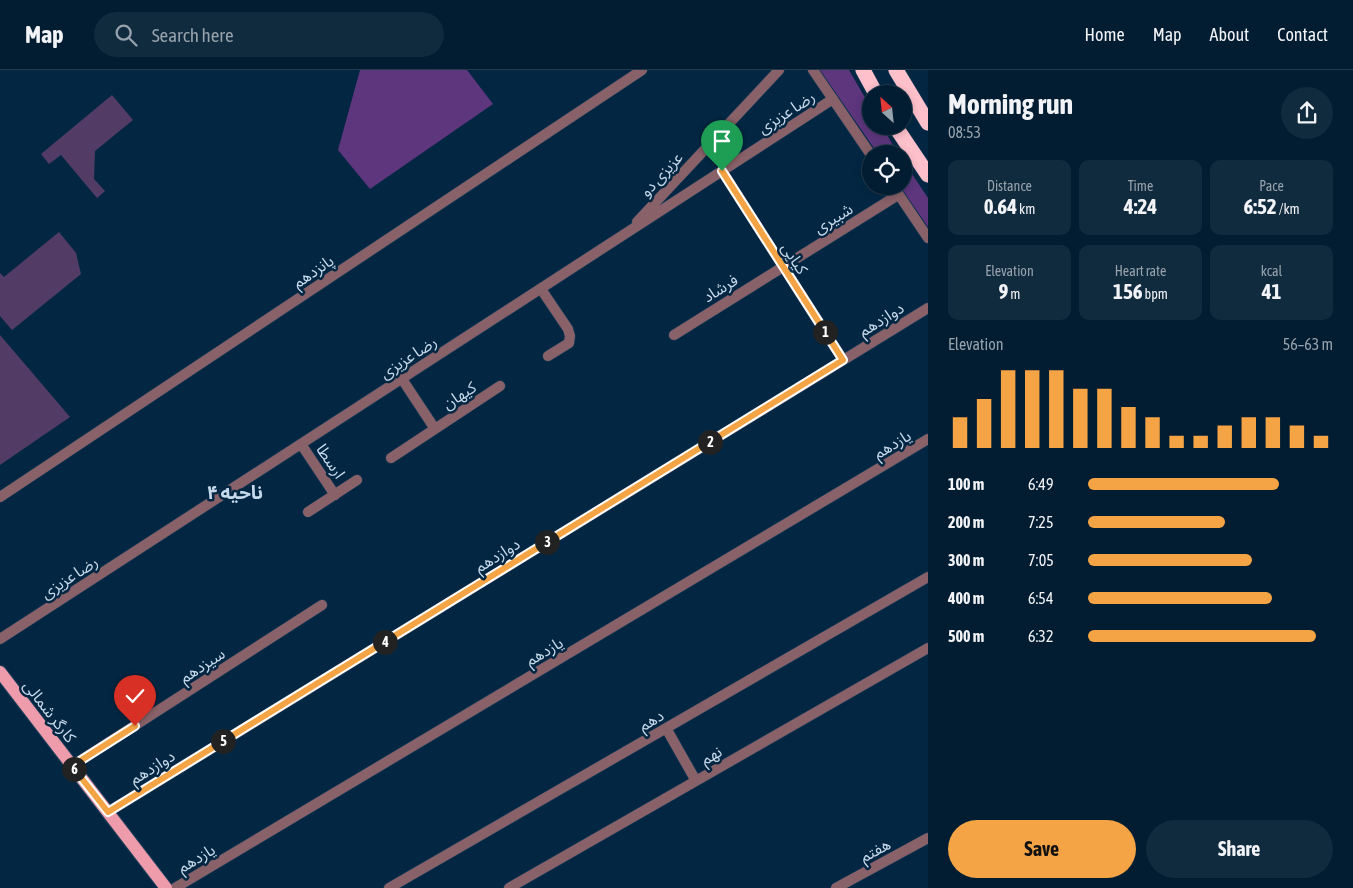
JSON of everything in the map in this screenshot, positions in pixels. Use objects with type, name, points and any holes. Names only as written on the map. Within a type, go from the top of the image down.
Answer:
[{"type":"highway","points":[[863,70],[871,85]]},
{"type":"highway","points":[[896,70],[928,123]]},
{"type":"highway","points":[[902,135],[928,175]]},
{"type":"main road","name":"کارگر شمالی","points":[[0,672],[166,888]]},
{"type":"street","name":"پانزدهم","points":[[0,497],[642,70]]},
{"type":"street","name":"عزیزی دو","points":[[626,234],[779,70]]},
{"type":"street","points":[[813,70],[864,145]]},
{"type":"street","name":"رضا عزیزی","points":[[0,639],[833,99]]},
{"type":"street","name":"کیایی","points":[[722,171],[843,360]]},
{"type":"street","name":"شبیری","points":[[783,266],[889,195]]},
{"type":"street","points":[[899,195],[928,238]]},
{"type":"street","name":"فرشاد","points":[[674,335],[783,266]]},
{"type":"street","points":[[541,288],[570,336],[569,343],[548,356]]},
{"type":"street","name":"دوازدهم","points":[[108,812],[928,308]]},
{"type":"street","name":"کیهان","points":[[402,379],[435,429]]},
{"type":"street","name":"کیهان","points":[[391,458],[500,386]]},
{"type":"street","name":"یازدهم","points":[[175,888],[928,439]]},
{"type":"street","name":"ارسطا","points":[[301,444],[335,495]]},
{"type":"street","name":"ارسطا","points":[[308,512],[357,480]]},
{"type":"street","name":"دهم","points":[[389,888],[928,577]]},
{"type":"street","name":"سیزدهم","points":[[72,766],[322,605]]},
{"type":"street","name":"نهم","points":[[509,888],[928,648]]},
{"type":"street","points":[[666,728],[696,781]]},
{"type":"street","name":"هفتم","points":[[836,888],[928,838]]},
{"type":"shaded area","points":[[360,70],[467,70],[493,104],[370,189],[338,150]]},
{"type":"shaded area","points":[[820,70],[849,70],[862,92],[862,131]]},
{"type":"shaded area","points":[[112,95],[133,120],[95,151],[94,179],[105,191],[97,198],[61,155],[49,164],[41,154]]},
{"type":"shaded area","points":[[865,135],[887,135],[893,145],[872,145]]},
{"type":"shaded area","points":[[912,174],[928,198],[928,227],[906,195],[912,195]]},
{"type":"shaded area","points":[[59,232],[76,253],[81,274],[12,330],[0,316],[0,273],[4,277]]},
{"type":"shaded area","points":[[0,335],[70,417],[0,465]]},
{"type":"district","name":"ناحیه ۴","points":[[235,492]]},
{"type":"route","points":[[135,726],[72,766],[108,812],[843,360],[722,171]]}]
